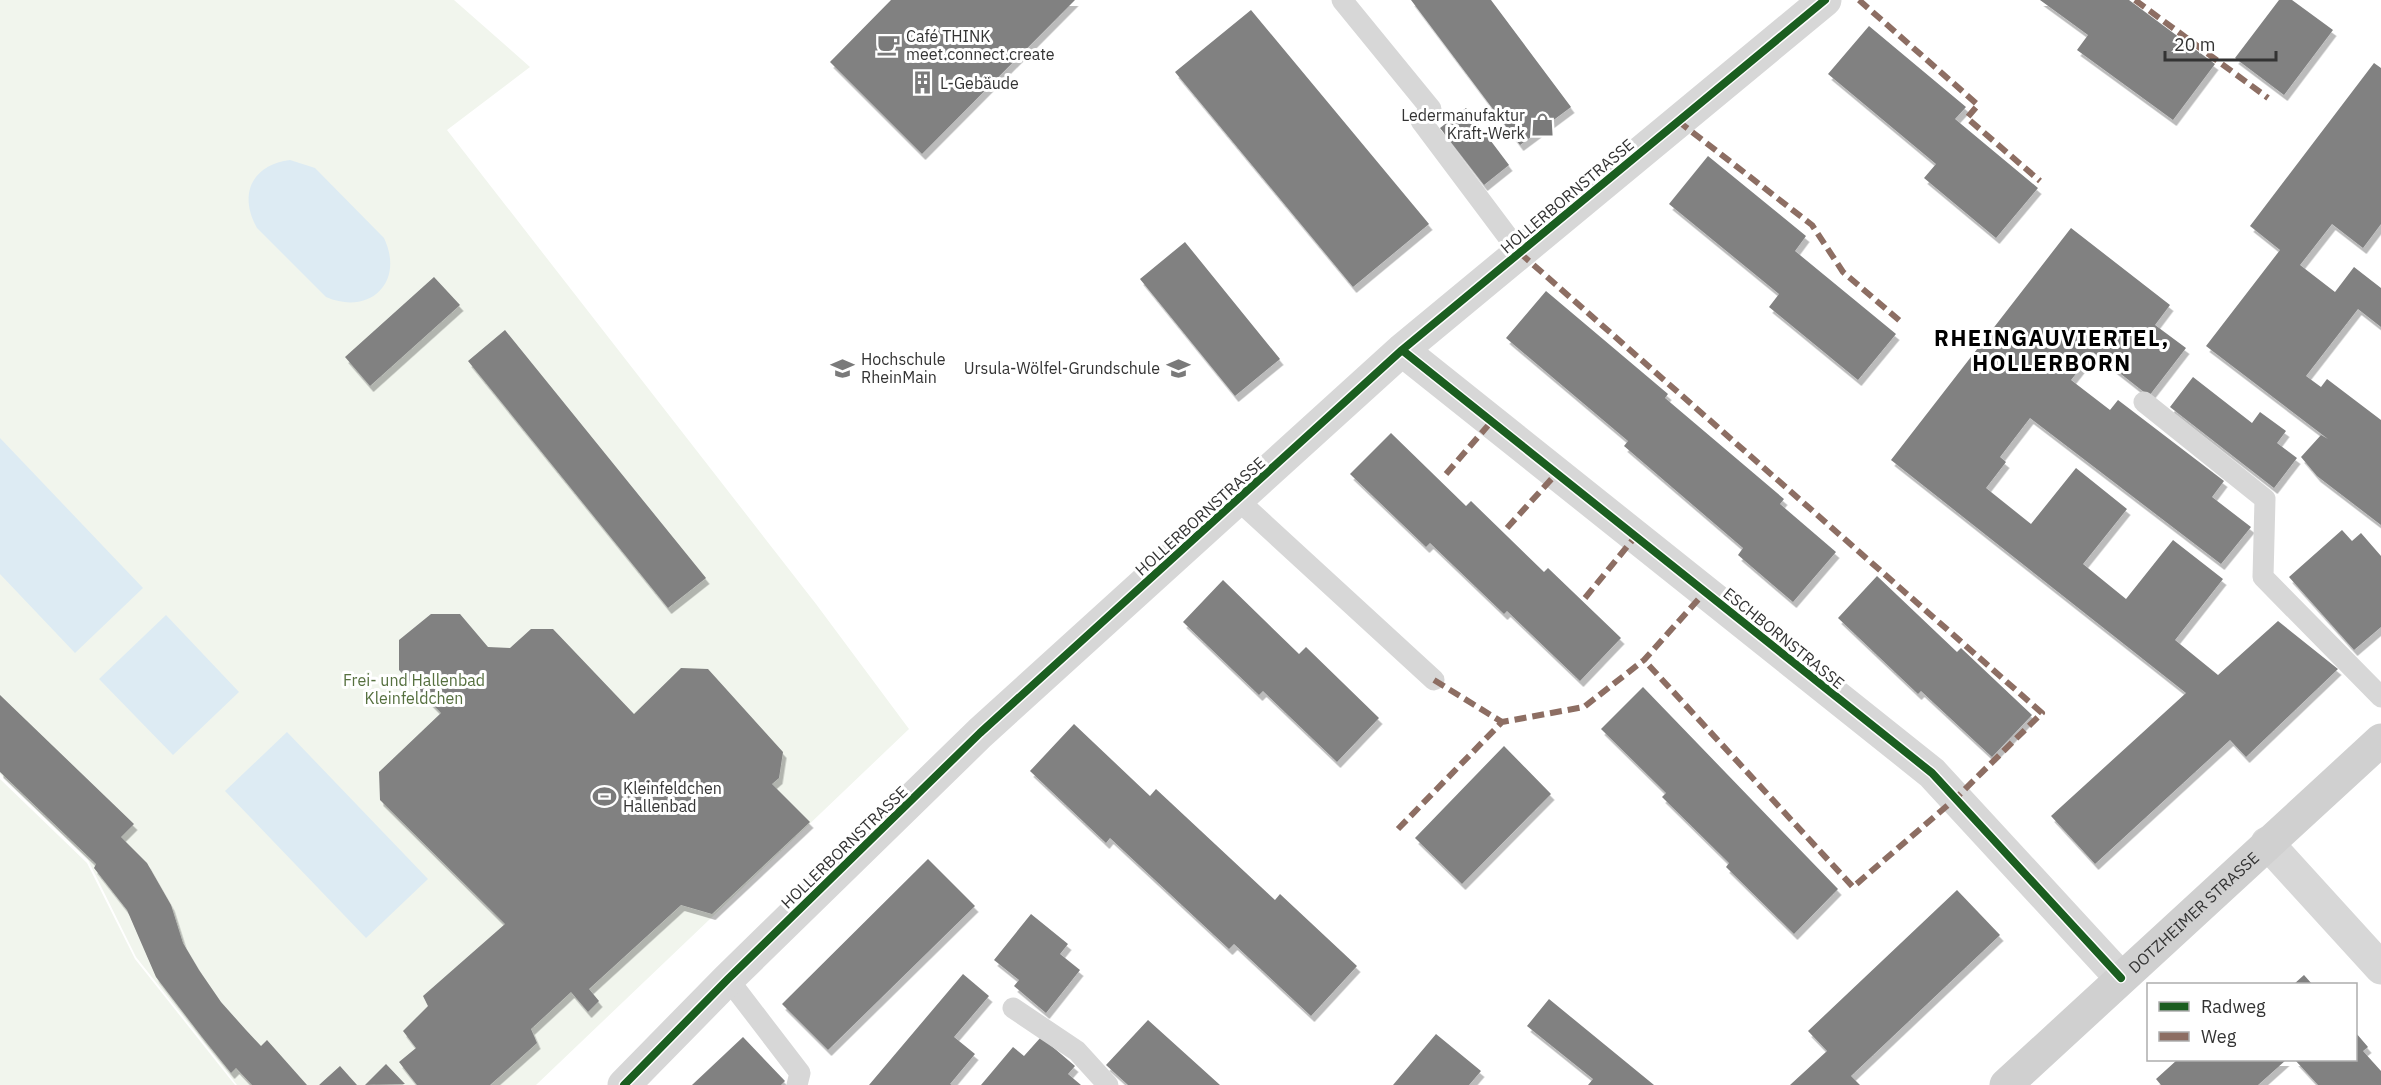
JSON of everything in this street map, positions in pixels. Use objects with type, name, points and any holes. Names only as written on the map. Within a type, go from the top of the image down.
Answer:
[{"type":"main road","name":"DOTZHEIMER STRASSE","points":[[2006,1085],[2381,740]]},
{"type":"street","name":"HOLLERBORNSTRASSE","points":[[624,1085],[728,979],[980,733],[1402,350],[1825,0]]},
{"type":"street","name":"ESCHBORNSTRASSE","points":[[1402,350],[1932,773],[2121,978]]},
{"type":"street","points":[[2267,843],[2381,968]]},
{"type":"lane","points":[[1342,0],[1431,109],[1421,121],[1520,253]]},
{"type":"lane","points":[[2144,402],[2265,499],[2263,577],[2381,697]]},
{"type":"lane","points":[[1238,500],[1434,680]]},
{"type":"lane","points":[[728,979],[800,1073],[797,1085]]},
{"type":"lane","points":[[1013,1008],[1077,1051],[1108,1085]]},
{"type":"green space","name":"Frei- und Hallenbad Kleinfeldchen","points":[[0,0],[454,0],[530,67],[447,130],[816,604],[909,729],[536,1085],[237,1085],[136,957],[88,860],[0,774]]},
{"type":"green space","points":[[0,779],[87,863],[135,959],[235,1085],[0,1085]]},
{"type":"shaded area","points":[[290,160],[315,168],[384,238],[390,268],[386,281],[379,291],[369,298],[357,302],[342,302],[326,297],[257,228],[251,216],[249,204],[252,183],[266,168]]},
{"type":"shaded area","points":[[0,438],[143,588],[75,653],[0,574]]},
{"type":"shaded area","points":[[166,615],[239,692],[173,755],[99,679]]},
{"type":"shaded area","points":[[287,732],[428,879],[366,938],[225,791]]},
{"type":"building","name":"L-Gebäude","points":[[891,0],[1075,0],[922,154],[830,62]]},
{"type":"building","points":[[1411,0],[1491,0],[1571,107],[1520,145]]},
{"type":"building","points":[[2040,0],[2129,0],[2215,64],[2173,120],[2077,50],[2088,35]]},
{"type":"building","points":[[2279,0],[2292,0],[2333,30],[2284,95],[2235,58]]},
{"type":"building","points":[[1251,10],[1429,224],[1353,287],[1175,72]]},
{"type":"building","points":[[1869,26],[1966,107],[1955,119],[2038,188],[1996,238],[1924,178],[1936,164],[1828,74]]},
{"type":"building","points":[[2374,63],[2381,68],[2381,224],[2363,248],[2332,224],[2300,265],[2335,292],[2354,267],[2381,288],[2381,327],[2358,309],[2306,376],[2321,387],[2327,379],[2381,420],[2381,525],[2317,476],[2301,457],[2321,435],[2328,439],[2206,346],[2280,250],[2250,226]]},
{"type":"building","points":[[1466,108],[1509,165],[1484,185],[1440,128]]},
{"type":"building","points":[[1708,156],[1806,236],[1795,251],[1896,334],[1858,380],[1769,307],[1779,294],[1669,204]]},
{"type":"building","points":[[2071,228],[2170,305],[2155,325],[2186,348],[2149,396],[2093,352],[2071,380],[2110,410],[2118,400],[2224,481],[2212,497],[2251,527],[2221,564],[2030,418],[2000,457],[2006,462],[1986,488],[2031,524],[2076,468],[2127,509],[2083,564],[2126,599],[2173,540],[2223,579],[2175,640],[2218,675],[2278,621],[2338,669],[2246,757],[2230,740],[2095,864],[2051,816],[2186,693],[1891,460]]},
{"type":"building","points":[[1185,242],[1280,359],[1235,396],[1140,279]]},
{"type":"building","points":[[434,277],[460,305],[370,386],[345,357]]},
{"type":"building","points":[[1546,291],[1668,394],[1665,398],[1784,499],[1780,504],[1836,552],[1793,602],[1738,555],[1743,548],[1624,446],[1628,441],[1506,338]]},
{"type":"building","points":[[505,330],[706,578],[668,608],[468,361]]},
{"type":"building","points":[[2193,377],[2252,423],[2260,412],[2286,431],[2277,443],[2297,458],[2274,488],[2170,407]]},
{"type":"building","points":[[1391,433],[1466,506],[1471,501],[1544,572],[1548,568],[1621,638],[1580,681],[1507,611],[1504,614],[1430,543],[1426,547],[1350,474]]},
{"type":"building","points":[[2342,530],[2352,541],[2361,533],[2381,556],[2381,627],[2354,650],[2289,577]]},
{"type":"building","points":[[1877,576],[1957,652],[1961,648],[2032,715],[1992,757],[1921,691],[1918,694],[1838,618]]},
{"type":"building","points":[[1223,580],[1299,654],[1306,647],[1379,718],[1337,762],[1263,691],[1259,695],[1183,622]]},
{"type":"building","name":"Frei- und Hallenbad Kleinfeldchen","points":[[431,614],[460,614],[488,647],[510,648],[531,629],[553,629],[634,714],[681,668],[708,669],[783,752],[779,778],[772,784],[810,822],[712,914],[681,905],[589,989],[599,1001],[588,1012],[571,992],[531,1029],[537,1043],[490,1085],[417,1085],[399,1062],[416,1048],[403,1031],[428,1006],[423,996],[505,924],[380,800],[379,772],[441,713],[399,670],[399,640]]},
{"type":"building","points":[[1643,687],[1838,889],[1794,934],[1726,867],[1729,863],[1662,797],[1666,793],[1601,729]]},
{"type":"building","points":[[0,695],[134,824],[121,837],[147,863],[171,905],[183,943],[199,970],[221,1002],[261,1046],[267,1040],[307,1085],[252,1085],[236,1068],[231,1073],[202,1037],[156,977],[127,910],[94,868],[96,864],[0,772]]},
{"type":"building","points":[[1074,724],[1150,796],[1156,789],[1275,900],[1280,894],[1357,966],[1311,1016],[1234,944],[1229,949],[1110,838],[1106,843],[1030,771]]},
{"type":"building","points":[[1504,746],[1551,794],[1462,884],[1415,838]]},
{"type":"building","points":[[928,859],[975,906],[828,1050],[782,1004]]},
{"type":"building","points":[[1957,890],[2000,935],[1851,1076],[1860,1085],[1790,1085],[1827,1051],[1808,1031]]},
{"type":"building","points":[[1031,914],[1068,944],[1060,954],[1080,970],[1046,1013],[1014,986],[1019,980],[994,960]]},
{"type":"building","points":[[963,974],[989,996],[954,1037],[975,1054],[950,1084],[952,1085],[869,1085]]},
{"type":"building","points":[[2304,975],[2311,983],[2295,983]]},
{"type":"building","points":[[1549,999],[1654,1085],[1588,1085],[1593,1079],[1527,1026]]},
{"type":"building","points":[[1148,1020],[1220,1085],[1128,1085],[1106,1065]]},
{"type":"building","points":[[1436,1034],[1481,1071],[1469,1085],[1393,1085]]},
{"type":"building","points":[[2357,1034],[2368,1047],[2363,1051],[2381,1071],[2381,1085],[2318,1085],[2296,1061],[2357,1061]]},
{"type":"building","points":[[743,1037],[785,1081],[781,1085],[692,1085]]},
{"type":"building","points":[[1041,1037],[1075,1066],[1068,1074],[1081,1085],[981,1085],[1013,1047],[1024,1056]]},
{"type":"building","points":[[2176,1061],[2285,1061],[2258,1085],[2161,1085],[2156,1079]]},
{"type":"building","points":[[386,1064],[405,1084],[365,1085]]},
{"type":"building","points":[[340,1066],[357,1085],[319,1085]]},
{"type":"marked path","points":[[1859,0],[1978,105],[1967,118],[2040,181]]},
{"type":"marked path","points":[[2135,0],[2268,98]]},
{"type":"marked path","points":[[1678,121],[1812,225],[1843,272],[1900,321]]},
{"type":"marked path","points":[[1520,253],[2042,713],[1956,798],[1853,887],[1644,660]]},
{"type":"marked path","points":[[1446,474],[1491,422]]},
{"type":"marked path","points":[[1507,528],[1556,474]]},
{"type":"marked path","points":[[1585,598],[1635,537]]},
{"type":"marked path","points":[[1398,829],[1502,722],[1584,707],[1644,660],[1705,592]]},
{"type":"marked path","points":[[1434,680],[1502,722]]},
{"type":"cycle path","points":[[624,1085],[728,979],[980,733],[1402,350],[1825,0]]},
{"type":"cycle path","points":[[1402,350],[1932,773],[2121,978]]},
{"type":"place","name":"Café THINK meet.connect.create","points":[[888,45]]},
{"type":"place","name":"L-Gebäude","points":[[922,83]]},
{"type":"place","name":"Ledermanufaktur Kraft-Werk","points":[[1543,124]]},
{"type":"place","name":"Hochschule RheinMain","points":[[843,368]]},
{"type":"place","name":"Ursula-Wölfel-Grundschule","points":[[1178,368]]},
{"type":"place","name":"Kleinfeldchen Hallenbad","points":[[605,797]]},
{"type":"district","name":"RHEINGAUVIERTEL, HOLLERBORN","points":[[2052,350]]}]
